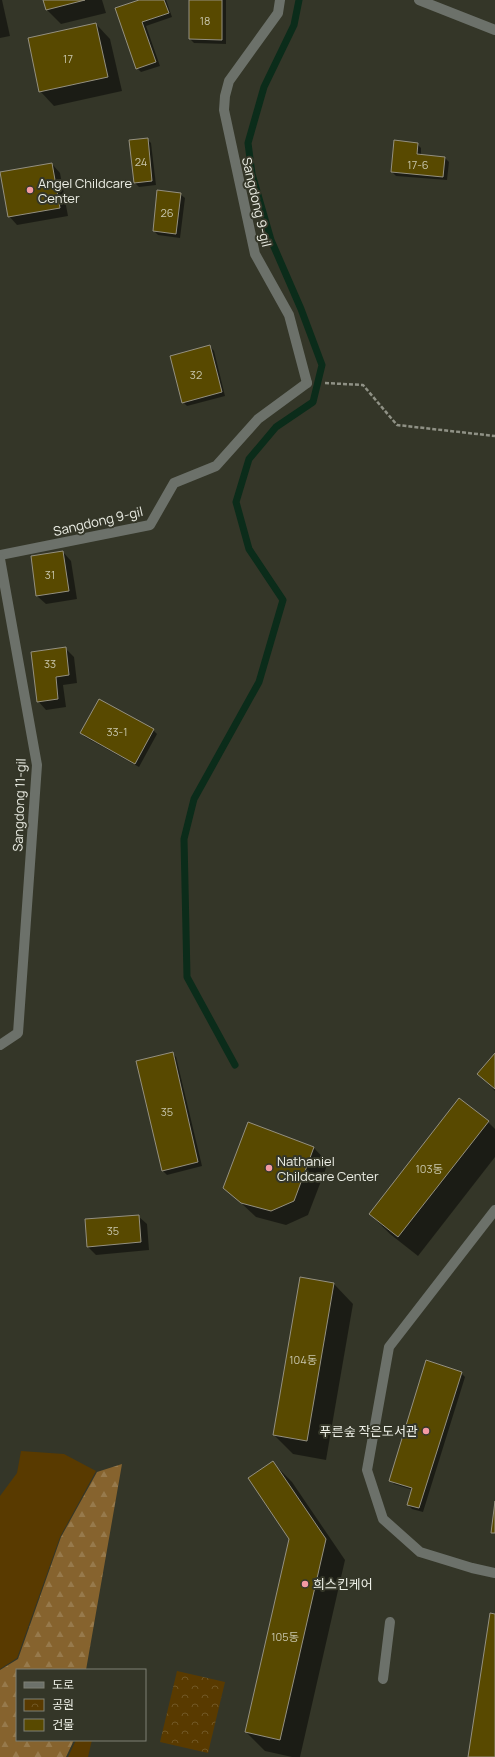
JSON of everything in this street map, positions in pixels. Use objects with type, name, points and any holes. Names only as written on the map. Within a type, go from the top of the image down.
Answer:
[{"type":"street","name":"Sangdong 9-gil","points":[[0,555],[150,525],[174,484],[216,466],[258,419],[307,383],[289,315],[255,254],[224,110],[225,96],[229,81],[278,14],[280,0]]},
{"type":"street","points":[[419,0],[495,30]]},
{"type":"street","name":"Sangdong 11-gil","points":[[0,559],[37,765],[18,1033],[0,1045]]},
{"type":"street","points":[[495,1210],[389,1347],[367,1470],[383,1519],[420,1552],[472,1568],[495,1572]]},
{"type":"street","points":[[383,1679],[390,1622]]},
{"type":"path","points":[[307,383],[363,385],[397,425],[495,436]]},
{"type":"green space","points":[[21,1451],[64,1454],[96,1471],[60,1537],[17,1658],[0,1669],[0,1496],[17,1473]]},
{"type":"green space","points":[[122,1464],[86,1669],[16,1669],[16,1741],[74,1741],[66,1757],[0,1757],[0,1670],[18,1659],[61,1537],[97,1472]]},
{"type":"green space","points":[[177,1671],[225,1682],[208,1753],[160,1742]]},
{"type":"green space","points":[[76,1741],[92,1741],[88,1757],[68,1757]]},
{"type":"building","points":[[43,0],[85,0],[46,10]]},
{"type":"building","points":[[139,0],[164,0],[169,13],[142,22],[156,62],[136,69],[115,8]]},
{"type":"building","points":[[189,0],[222,0],[222,40],[189,39]]},
{"type":"building","points":[[96,23],[108,77],[39,92],[28,38]]},
{"type":"building","points":[[148,138],[152,181],[134,183],[129,140]]},
{"type":"building","points":[[394,140],[418,143],[417,154],[445,157],[443,177],[391,172]]},
{"type":"building","name":"Angel Childcare Center","points":[[52,163],[60,208],[8,217],[0,172]]},
{"type":"building","points":[[157,190],[181,193],[176,234],[153,231]]},
{"type":"building","points":[[210,345],[222,392],[182,403],[170,356]]},
{"type":"building","points":[[63,551],[69,591],[36,596],[31,556]]},
{"type":"building","points":[[66,647],[69,675],[56,677],[58,699],[37,702],[31,652]]},
{"type":"building","points":[[99,699],[154,729],[135,764],[80,733]]},
{"type":"building","points":[[173,1052],[198,1162],[162,1171],[136,1061]]},
{"type":"building","points":[[495,1053],[495,1089],[477,1074]]},
{"type":"building","points":[[459,1098],[489,1121],[398,1237],[369,1214]]},
{"type":"building","name":"Nathaniel Childcare Center","points":[[248,1122],[314,1147],[294,1201],[271,1211],[241,1203],[223,1188]]},
{"type":"building","points":[[139,1215],[141,1242],[87,1247],[85,1219]]},
{"type":"building","points":[[300,1277],[334,1283],[307,1441],[273,1435]]},
{"type":"building","points":[[426,1360],[462,1372],[419,1508],[407,1505],[412,1488],[389,1481]]},
{"type":"building","points":[[273,1461],[326,1539],[280,1740],[245,1732],[289,1539],[248,1478]]},
{"type":"building","points":[[495,1501],[495,1533],[491,1533]]},
{"type":"building","points":[[490,1613],[495,1614],[495,1757],[468,1757]]},
{"type":"waterway","points":[[235,1065],[187,977],[184,839],[194,799],[259,682],[283,600],[249,549],[236,502],[249,459],[276,427],[313,402],[322,365],[301,309],[271,240],[252,174],[248,143],[264,87],[294,25],[299,0]]},
{"type":"place","name":"Angel Childcare Center","points":[[30,190]]},
{"type":"place","name":"Nathaniel Childcare Center","points":[[269,1168]]},
{"type":"place","name":"푸른숲 작은도서관","points":[[426,1431]]},
{"type":"place","name":"희스킨케어","points":[[305,1584]]}]
